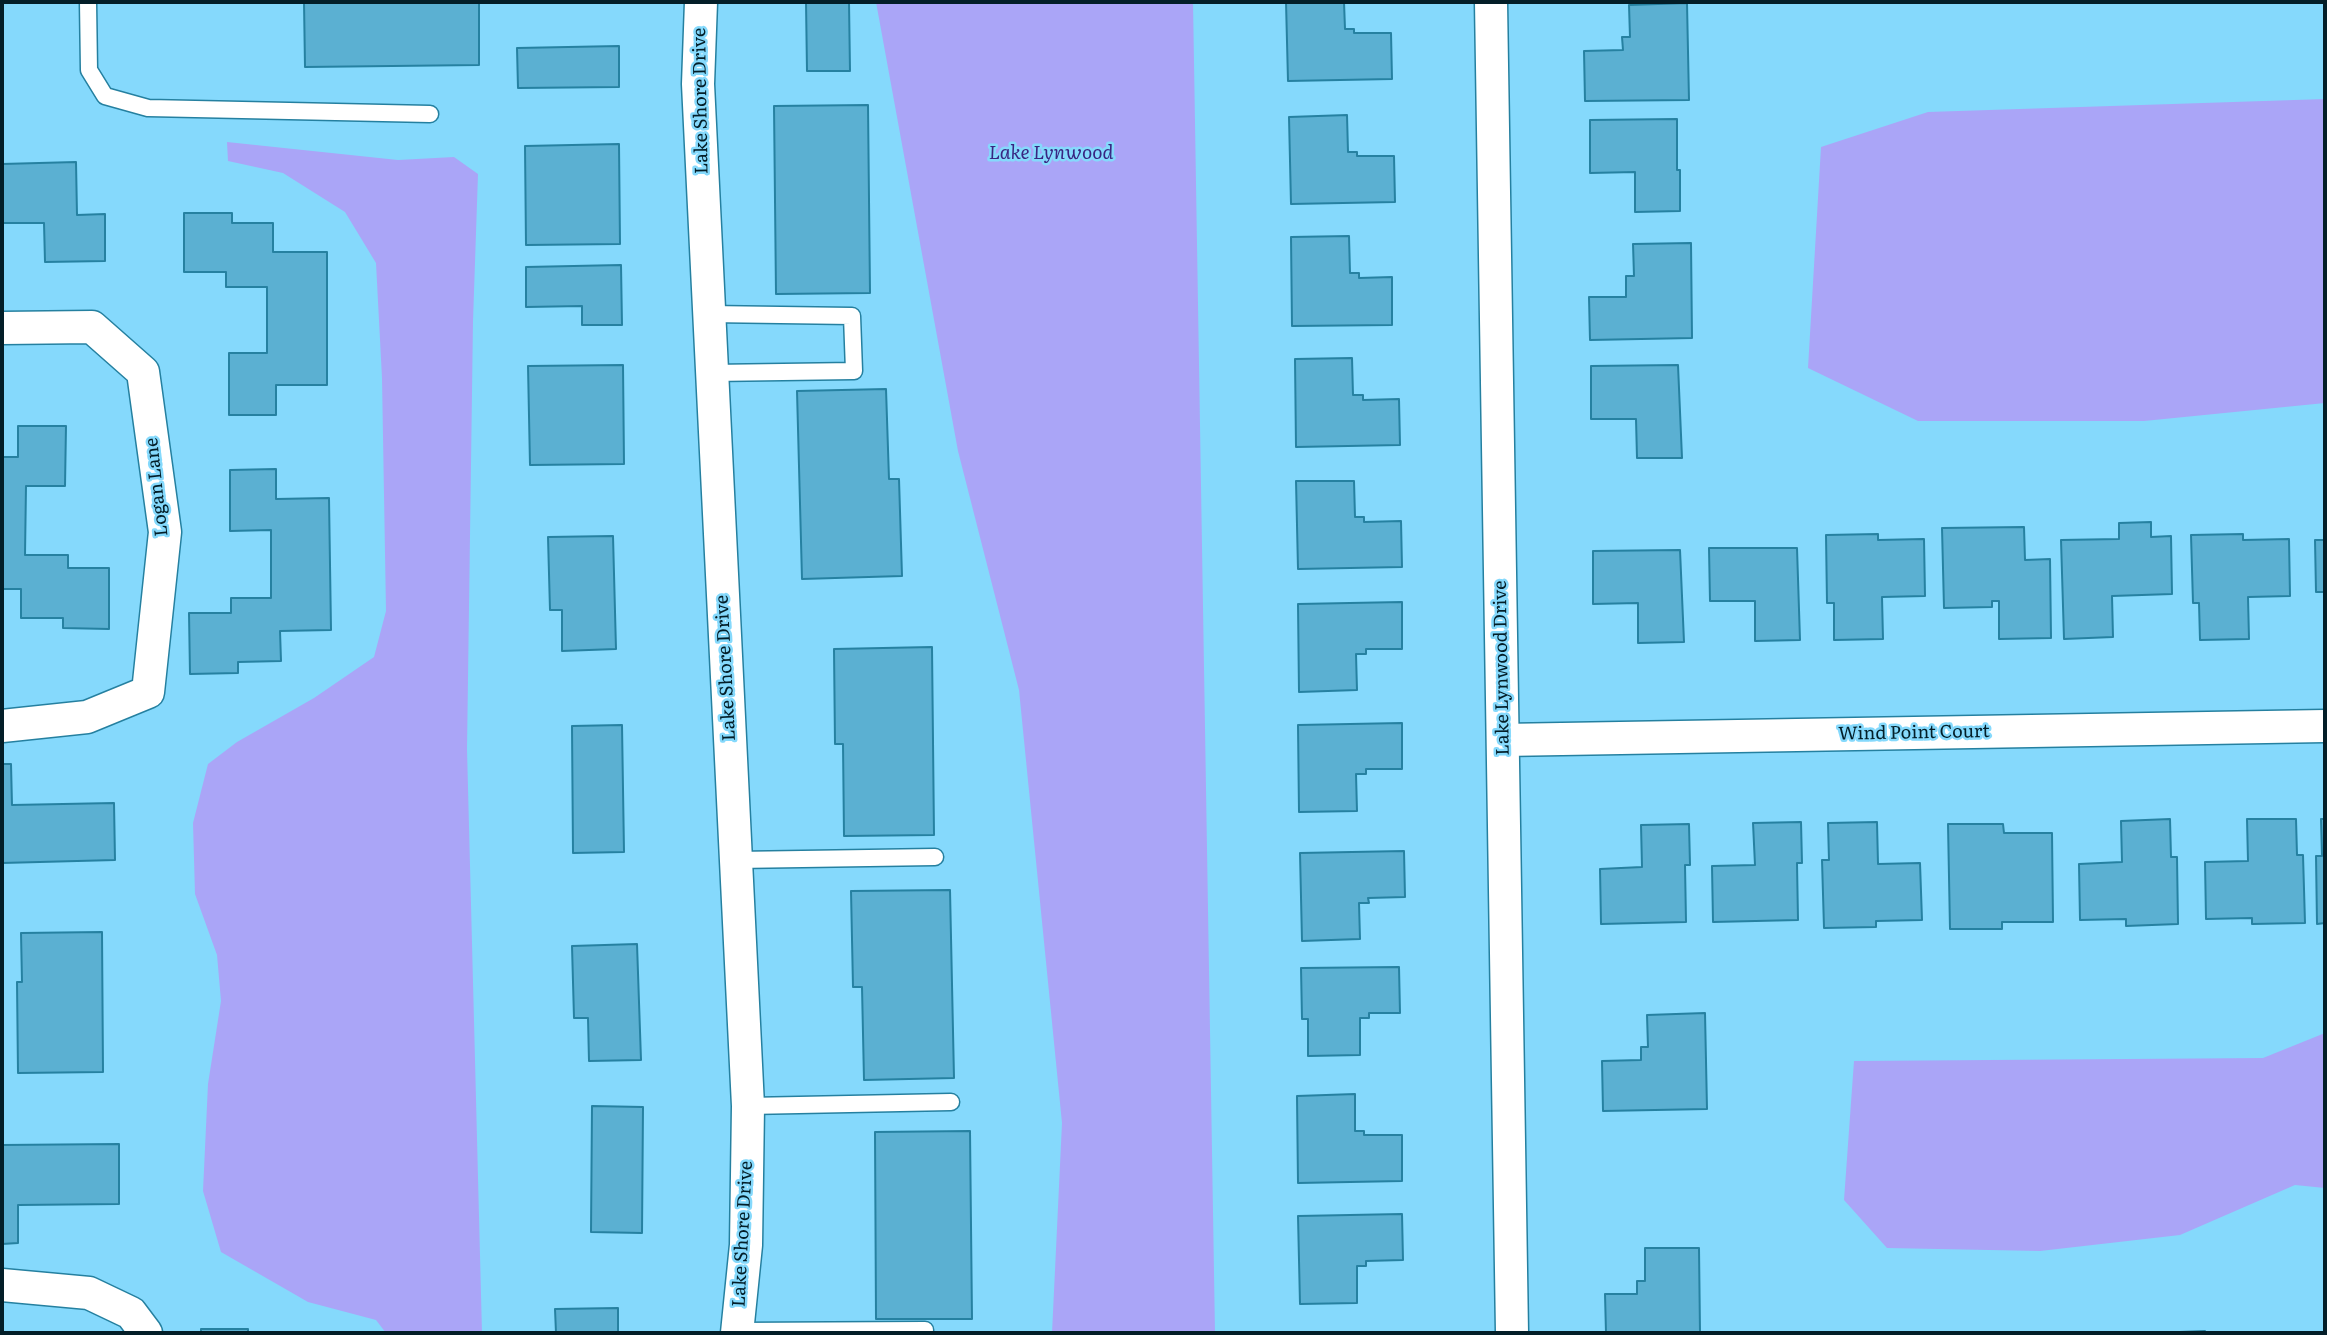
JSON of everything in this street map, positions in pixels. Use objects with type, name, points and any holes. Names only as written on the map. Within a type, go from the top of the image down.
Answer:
[{"type":"street","name":"Lake Shore Drive","points":[[701,2],[698,84],[748,1106],[746,1245],[737,1332]]},
{"type":"street","name":"Lake Lynwood Drive","points":[[1491,2],[1512,1333]]},
{"type":"street","name":"Logan Lane","points":[[2,328],[92,327],[143,372],[165,532],[148,692],[87,717],[2,726]]},
{"type":"street","name":"Wind Point Court","points":[[1503,740],[2325,726]]},
{"type":"street","points":[[2,1284],[89,1293],[131,1313],[146,1333]]},
{"type":"lane","points":[[88,2],[89,71],[105,96],[148,108],[430,114]]},
{"type":"lane","points":[[709,314],[852,316],[854,371],[712,373]]},
{"type":"lane","points":[[736,860],[935,857]]},
{"type":"lane","points":[[748,1106],[951,1102]]},
{"type":"lane","points":[[737,1332],[925,1330]]},
{"type":"water","name":"Lake Lynwood","points":[[876,2],[1193,2],[1215,1333],[1052,1333],[1062,1123],[1019,690],[958,451]]},
{"type":"water","points":[[2325,99],[2325,403],[2144,421],[1918,421],[1808,368],[1821,147],[1928,112]]},
{"type":"water","points":[[227,142],[398,160],[454,157],[478,174],[473,321],[467,749],[482,1333],[386,1333],[376,1320],[308,1302],[221,1252],[203,1191],[208,1084],[221,1001],[217,955],[195,894],[193,823],[208,764],[237,742],[314,698],[374,657],[386,611],[382,378],[376,263],[345,212],[283,173],[228,161]]},
{"type":"water","points":[[2325,1033],[2325,1188],[2295,1185],[2180,1235],[2040,1251],[1887,1248],[1844,1200],[1854,1061],[2263,1058]]},
{"type":"building","points":[[304,2],[479,2],[479,65],[305,67]]},
{"type":"building","points":[[806,2],[849,2],[850,71],[807,71]]},
{"type":"building","points":[[1286,2],[1344,2],[1345,29],[1354,29],[1354,33],[1391,33],[1392,79],[1288,81]]},
{"type":"building","points":[[1687,3],[1689,100],[1585,101],[1584,51],[1623,50],[1622,37],[1630,37],[1629,5]]},
{"type":"building","points":[[619,46],[619,87],[518,88],[517,48]]},
{"type":"building","points":[[868,105],[870,293],[776,294],[774,106]]},
{"type":"building","points":[[1347,115],[1348,152],[1357,152],[1357,156],[1394,156],[1395,202],[1291,204],[1289,117]]},
{"type":"building","points":[[1677,119],[1680,211],[1635,212],[1635,172],[1590,173],[1590,120]]},
{"type":"building","points":[[619,144],[620,244],[526,245],[525,146]]},
{"type":"building","points":[[76,162],[77,215],[105,214],[105,261],[45,262],[44,223],[2,223],[2,164]]},
{"type":"building","points":[[184,213],[232,213],[232,223],[273,223],[273,252],[327,252],[327,385],[276,385],[276,415],[229,415],[229,353],[267,353],[267,287],[226,287],[226,272],[184,272]]},
{"type":"building","points":[[1349,236],[1350,273],[1359,273],[1359,278],[1392,277],[1392,325],[1292,326],[1291,237]]},
{"type":"building","points":[[1691,243],[1692,338],[1590,340],[1589,297],[1626,297],[1626,276],[1634,276],[1633,244]]},
{"type":"building","points":[[621,265],[622,325],[582,325],[582,306],[526,307],[526,267]]},
{"type":"building","points":[[1352,358],[1353,395],[1363,395],[1363,400],[1399,399],[1400,445],[1296,447],[1295,359]]},
{"type":"building","points":[[623,365],[624,464],[530,465],[528,366]]},
{"type":"building","points":[[1678,365],[1682,458],[1637,458],[1636,419],[1591,419],[1591,366]]},
{"type":"building","points":[[886,389],[889,479],[899,479],[902,576],[802,579],[797,391]]},
{"type":"building","points":[[18,426],[66,426],[65,486],[26,486],[25,555],[68,555],[68,568],[109,568],[109,629],[63,628],[63,618],[21,618],[21,589],[2,589],[2,457],[18,457]]},
{"type":"building","points":[[276,469],[276,499],[329,498],[331,630],[280,631],[281,661],[238,662],[238,673],[190,674],[189,613],[231,613],[231,598],[271,598],[271,530],[230,531],[230,470]]},
{"type":"building","points":[[1296,481],[1354,481],[1355,517],[1364,517],[1364,522],[1401,521],[1402,567],[1298,569]]},
{"type":"building","points":[[2151,522],[2151,537],[2171,536],[2172,594],[2112,596],[2113,637],[2064,639],[2061,540],[2119,539],[2119,523]]},
{"type":"building","points":[[2024,527],[2025,560],[2050,559],[2051,638],[1999,639],[1999,601],[1992,601],[1992,607],[1944,608],[1942,528]]},
{"type":"building","points":[[1878,534],[1878,540],[1924,539],[1925,596],[1882,597],[1883,639],[1834,640],[1834,603],[1827,603],[1826,535]]},
{"type":"building","points":[[2243,534],[2243,540],[2289,539],[2290,596],[2248,597],[2249,639],[2200,640],[2199,603],[2193,603],[2191,535]]},
{"type":"building","points":[[613,536],[616,649],[562,651],[562,610],[550,610],[548,537]]},
{"type":"building","points":[[2315,540],[2325,540],[2325,592],[2316,592]]},
{"type":"building","points":[[1709,548],[1797,548],[1800,640],[1755,641],[1755,601],[1710,601]]},
{"type":"building","points":[[1680,550],[1684,642],[1638,643],[1638,603],[1593,604],[1593,551]]},
{"type":"building","points":[[1402,602],[1402,649],[1366,649],[1366,654],[1356,654],[1357,690],[1299,692],[1298,604]]},
{"type":"building","points":[[932,647],[934,835],[844,836],[843,744],[835,744],[834,649]]},
{"type":"building","points":[[1402,723],[1402,769],[1366,769],[1366,774],[1356,774],[1357,811],[1299,812],[1298,725]]},
{"type":"building","points":[[622,725],[624,852],[573,853],[572,726]]},
{"type":"building","points":[[2,764],[11,764],[12,805],[114,803],[115,860],[2,863]]},
{"type":"building","points":[[2170,819],[2171,857],[2177,857],[2178,924],[2126,926],[2126,919],[2080,920],[2079,864],[2122,862],[2121,821]]},
{"type":"building","points":[[2247,819],[2296,819],[2297,855],[2303,855],[2305,923],[2252,924],[2252,918],[2206,919],[2205,862],[2248,861]]},
{"type":"building","points":[[2321,819],[2325,819],[2325,923],[2317,924],[2316,856],[2322,856]]},
{"type":"building","points":[[1801,822],[1802,863],[1797,863],[1798,920],[1713,922],[1712,866],[1755,865],[1753,823]]},
{"type":"building","points":[[1877,822],[1878,864],[1920,863],[1922,920],[1876,921],[1876,927],[1824,928],[1822,860],[1829,860],[1828,823]]},
{"type":"building","points":[[1689,824],[1690,865],[1685,865],[1686,922],[1601,924],[1600,869],[1642,867],[1641,825]]},
{"type":"building","points":[[1948,824],[2003,824],[2004,833],[2052,833],[2053,922],[2002,922],[2002,929],[1950,929]]},
{"type":"building","points":[[1404,851],[1405,897],[1368,898],[1369,903],[1359,903],[1360,939],[1302,941],[1300,853]]},
{"type":"building","points":[[950,890],[954,1078],[864,1080],[862,987],[853,987],[851,891]]},
{"type":"building","points":[[102,932],[103,1072],[18,1073],[17,982],[22,982],[21,933]]},
{"type":"building","points":[[637,944],[641,1060],[589,1061],[588,1018],[574,1018],[572,946]]},
{"type":"building","points":[[1399,967],[1400,1013],[1369,1013],[1369,1018],[1360,1018],[1360,1055],[1308,1056],[1308,1019],[1302,1019],[1301,968]]},
{"type":"building","points":[[1705,1013],[1707,1109],[1603,1111],[1602,1061],[1641,1060],[1641,1047],[1648,1047],[1647,1015]]},
{"type":"building","points":[[1355,1094],[1355,1131],[1364,1131],[1364,1135],[1402,1135],[1402,1181],[1298,1183],[1297,1096]]},
{"type":"building","points":[[592,1106],[643,1107],[642,1233],[591,1232]]},
{"type":"building","points":[[970,1131],[972,1319],[876,1319],[875,1132]]},
{"type":"building","points":[[119,1144],[119,1204],[18,1205],[18,1243],[2,1244],[2,1145]]},
{"type":"building","points":[[1402,1214],[1403,1260],[1366,1261],[1366,1266],[1357,1266],[1357,1303],[1300,1304],[1298,1216]]},
{"type":"building","points":[[1645,1248],[1699,1248],[1700,1333],[1606,1333],[1605,1294],[1637,1294],[1637,1281],[1645,1281]]},
{"type":"building","points":[[618,1308],[618,1333],[556,1333],[555,1309]]},
{"type":"building","points":[[201,1329],[248,1329],[248,1333],[201,1333]]},
{"type":"building","points":[[2205,1331],[2205,1333],[2153,1333]]}]
